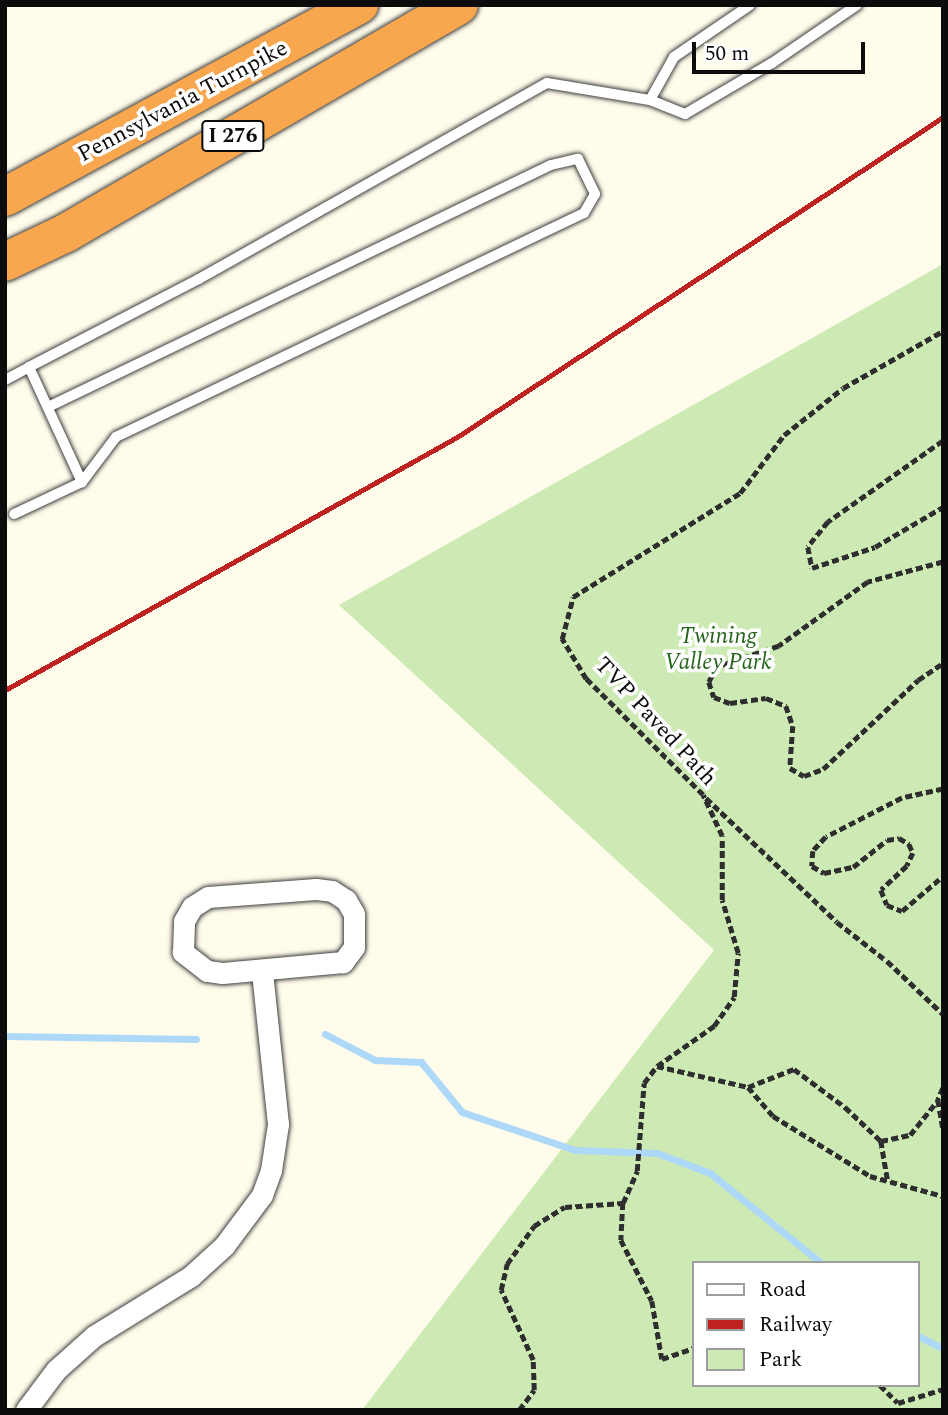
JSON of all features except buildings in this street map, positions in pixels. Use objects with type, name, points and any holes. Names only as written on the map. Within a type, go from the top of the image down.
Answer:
[{"type":"highway","name":"Pennsylvania Turnpike","points":[[5,197],[359,5]]},
{"type":"highway","name":"I 276","points":[[5,262],[66,233],[459,5]]},
{"type":"street","points":[[316,889],[332,891],[346,900],[357,933],[354,947],[342,962],[262,971],[207,971],[191,962],[183,952],[181,937],[192,906],[208,897],[316,889]]},
{"type":"street","points":[[26,1410],[56,1370],[94,1336],[191,1276],[238,1231],[262,1195],[271,1170],[278,1124],[262,971]]},
{"type":"lane","points":[[650,100],[674,57],[750,5]]},
{"type":"lane","points":[[5,380],[211,272],[547,83],[650,100],[685,114],[772,64],[857,5]]},
{"type":"lane","points":[[14,514],[82,482],[116,437],[584,213],[595,194],[578,159],[551,165],[48,407]]},
{"type":"lane","points":[[29,367],[82,482]]},
{"type":"path","name":"TVP Paved Path","points":[[657,1066],[715,1026],[734,997],[738,953],[722,900],[722,836],[703,795],[586,679],[562,639],[573,597],[740,493],[784,435],[843,388],[943,331]]},
{"type":"path","points":[[943,441],[828,522],[808,547],[812,568],[875,547],[943,507]]},
{"type":"path","points":[[943,562],[868,582],[779,646],[718,667],[709,682],[714,698],[730,703],[766,698],[786,706],[793,726],[790,768],[804,776],[823,769],[918,680],[943,663]]},
{"type":"path","points":[[943,789],[902,798],[826,837],[813,851],[812,866],[824,873],[853,867],[887,840],[899,838],[913,853],[907,866],[881,890],[887,905],[902,911],[943,876]]},
{"type":"path","points":[[703,795],[756,840],[836,922],[887,961],[943,1014]]},
{"type":"path","points":[[692,1349],[662,1359],[652,1301],[621,1240],[623,1203],[637,1171],[644,1083],[657,1066],[748,1087],[794,1069],[845,1107],[881,1141],[888,1182]]},
{"type":"path","points":[[748,1087],[773,1116],[870,1176],[943,1196]]},
{"type":"path","points":[[881,1141],[910,1135],[938,1100],[943,1088]]},
{"type":"path","points":[[938,1100],[943,1128]]},
{"type":"path","points":[[519,1410],[534,1390],[533,1360],[501,1290],[507,1264],[534,1226],[565,1207],[623,1203]]},
{"type":"path","points":[[882,1387],[898,1403],[943,1389]]},
{"type":"green space","name":"Twining Valley Park","points":[[943,264],[943,1410],[362,1410],[714,950],[339,605]]},
{"type":"waterway","points":[[325,1034],[375,1060],[421,1062],[462,1112],[575,1150],[657,1153],[710,1173],[819,1261]]},
{"type":"waterway","points":[[5,1036],[196,1039]]},
{"type":"waterway","points":[[920,1337],[943,1348]]},
{"type":"railway","points":[[5,690],[457,437],[943,117]]}]
